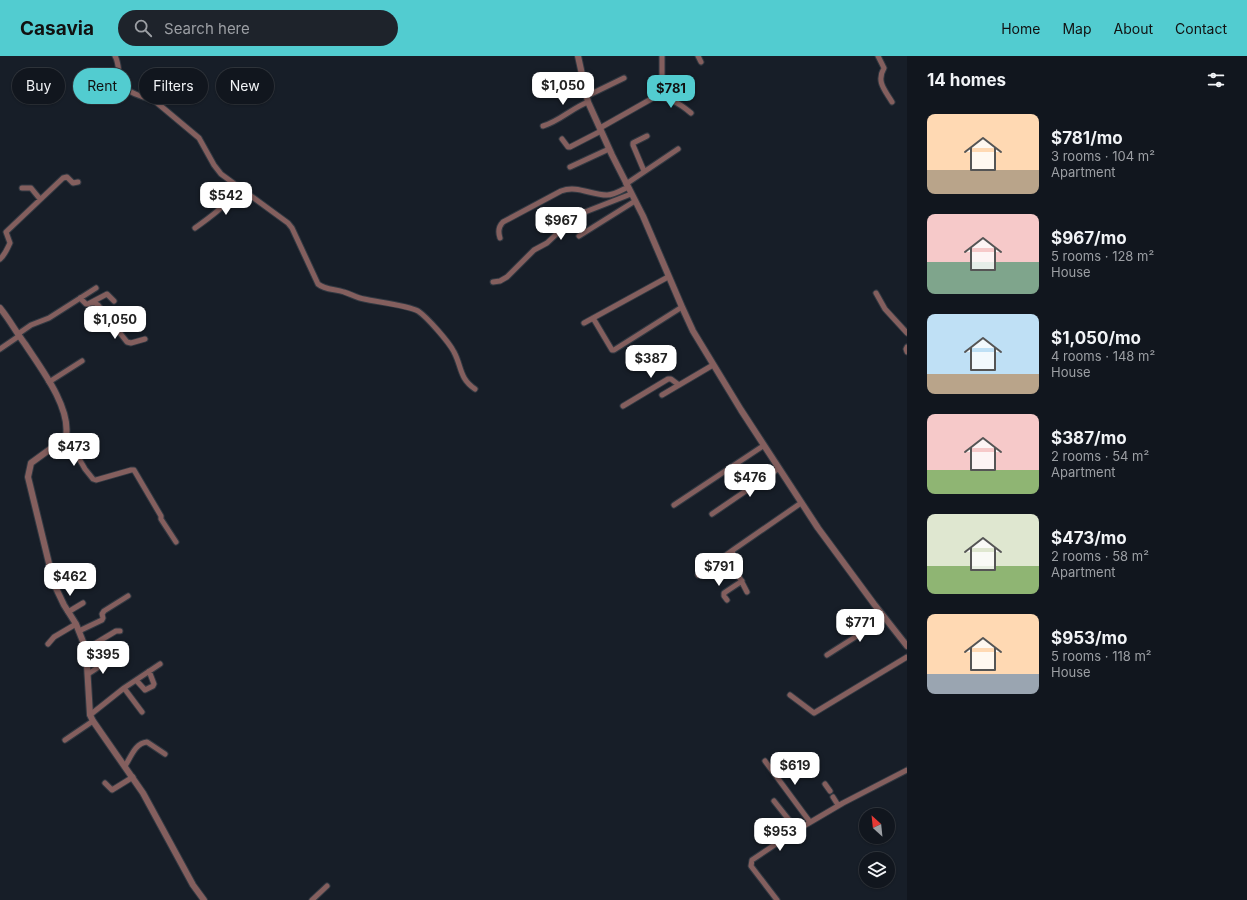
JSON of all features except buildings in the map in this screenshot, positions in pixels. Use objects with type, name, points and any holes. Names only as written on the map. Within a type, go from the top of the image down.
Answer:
[{"type":"street","points":[[115,56],[118,60],[120,79],[124,87],[130,92],[148,97],[156,102],[199,138],[217,170],[288,223],[292,228],[318,284],[324,288],[344,292],[360,298],[411,309],[420,313],[455,353],[461,374],[468,384],[475,389]]},
{"type":"street","points":[[578,56],[588,99],[609,149],[643,216],[668,277],[693,331],[763,446],[821,533],[907,646]]},
{"type":"street","points":[[653,98],[662,75],[662,56]]},
{"type":"street","points":[[698,56],[701,62]]},
{"type":"street","points":[[878,56],[884,68],[880,76],[880,80],[892,102]]},
{"type":"street","points":[[543,126],[558,120],[588,99],[624,78]]},
{"type":"street","points":[[562,139],[568,147],[570,147],[653,98],[660,97],[671,99],[691,113]]},
{"type":"street","points":[[644,171],[633,143],[647,136]]},
{"type":"street","points":[[570,167],[609,149]]},
{"type":"street","points":[[500,238],[498,233],[500,225],[503,222],[561,191],[566,189],[576,189],[608,195],[627,185],[644,171],[678,149]]},
{"type":"street","points":[[0,259],[5,254],[10,243],[10,239],[6,232],[63,178],[67,177],[73,183],[78,182]]},
{"type":"street","points":[[195,228],[227,203],[237,185]]},
{"type":"street","points":[[22,188],[31,188],[40,199]]},
{"type":"street","points":[[493,282],[500,281],[507,277],[534,250],[546,243],[565,226],[585,212],[631,194]]},
{"type":"street","points":[[579,236],[635,201]]},
{"type":"street","points":[[584,323],[668,277]]},
{"type":"street","points":[[0,349],[31,325],[49,318],[96,288]]},
{"type":"street","points":[[876,293],[885,309],[907,333]]},
{"type":"street","points":[[91,303],[107,294],[114,301]]},
{"type":"street","points":[[80,298],[86,304],[95,303],[98,305],[127,342],[131,343],[144,339]]},
{"type":"street","points":[[593,318],[612,350],[614,350],[682,307]]},
{"type":"street","points":[[0,308],[58,397],[64,414],[66,436],[85,469],[93,479],[134,470],[158,509],[161,519],[176,542]]},
{"type":"street","points":[[907,346],[907,352]]},
{"type":"street","points":[[49,382],[82,361]]},
{"type":"street","points":[[662,394],[713,365]]},
{"type":"street","points":[[623,406],[668,379],[671,379],[679,385]]},
{"type":"street","points":[[66,436],[31,463],[28,477],[57,592],[76,624],[86,649],[89,709],[91,718],[133,777],[160,822],[193,885],[204,900]]},
{"type":"street","points":[[674,505],[763,446]]},
{"type":"street","points":[[712,514],[778,469]]},
{"type":"street","points":[[698,574],[801,503]]},
{"type":"street","points":[[733,550],[732,561],[747,592]]},
{"type":"street","points":[[728,600],[724,594],[742,581]]},
{"type":"street","points":[[79,631],[102,620],[102,614],[104,611],[128,596]]},
{"type":"street","points":[[68,612],[83,603]]},
{"type":"street","points":[[827,655],[885,618]]},
{"type":"street","points":[[48,644],[54,637],[76,624]]},
{"type":"street","points":[[86,649],[120,631]]},
{"type":"street","points":[[790,695],[814,713],[907,657]]},
{"type":"street","points":[[88,674],[108,661]]},
{"type":"street","points":[[65,740],[124,688],[160,664]]},
{"type":"street","points":[[136,680],[145,690],[153,686],[154,684],[149,671]]},
{"type":"street","points":[[124,688],[142,712]]},
{"type":"street","points":[[125,766],[137,747],[144,742],[147,742],[165,754]]},
{"type":"street","points":[[765,761],[810,822]]},
{"type":"street","points":[[777,900],[751,866],[752,860],[838,805],[907,770]]},
{"type":"street","points":[[105,783],[112,790],[133,777]]},
{"type":"street","points":[[825,784],[830,791]]},
{"type":"street","points":[[833,797],[838,805]]},
{"type":"street","points":[[774,801],[797,830]]},
{"type":"street","points":[[312,900],[327,886]]}]
